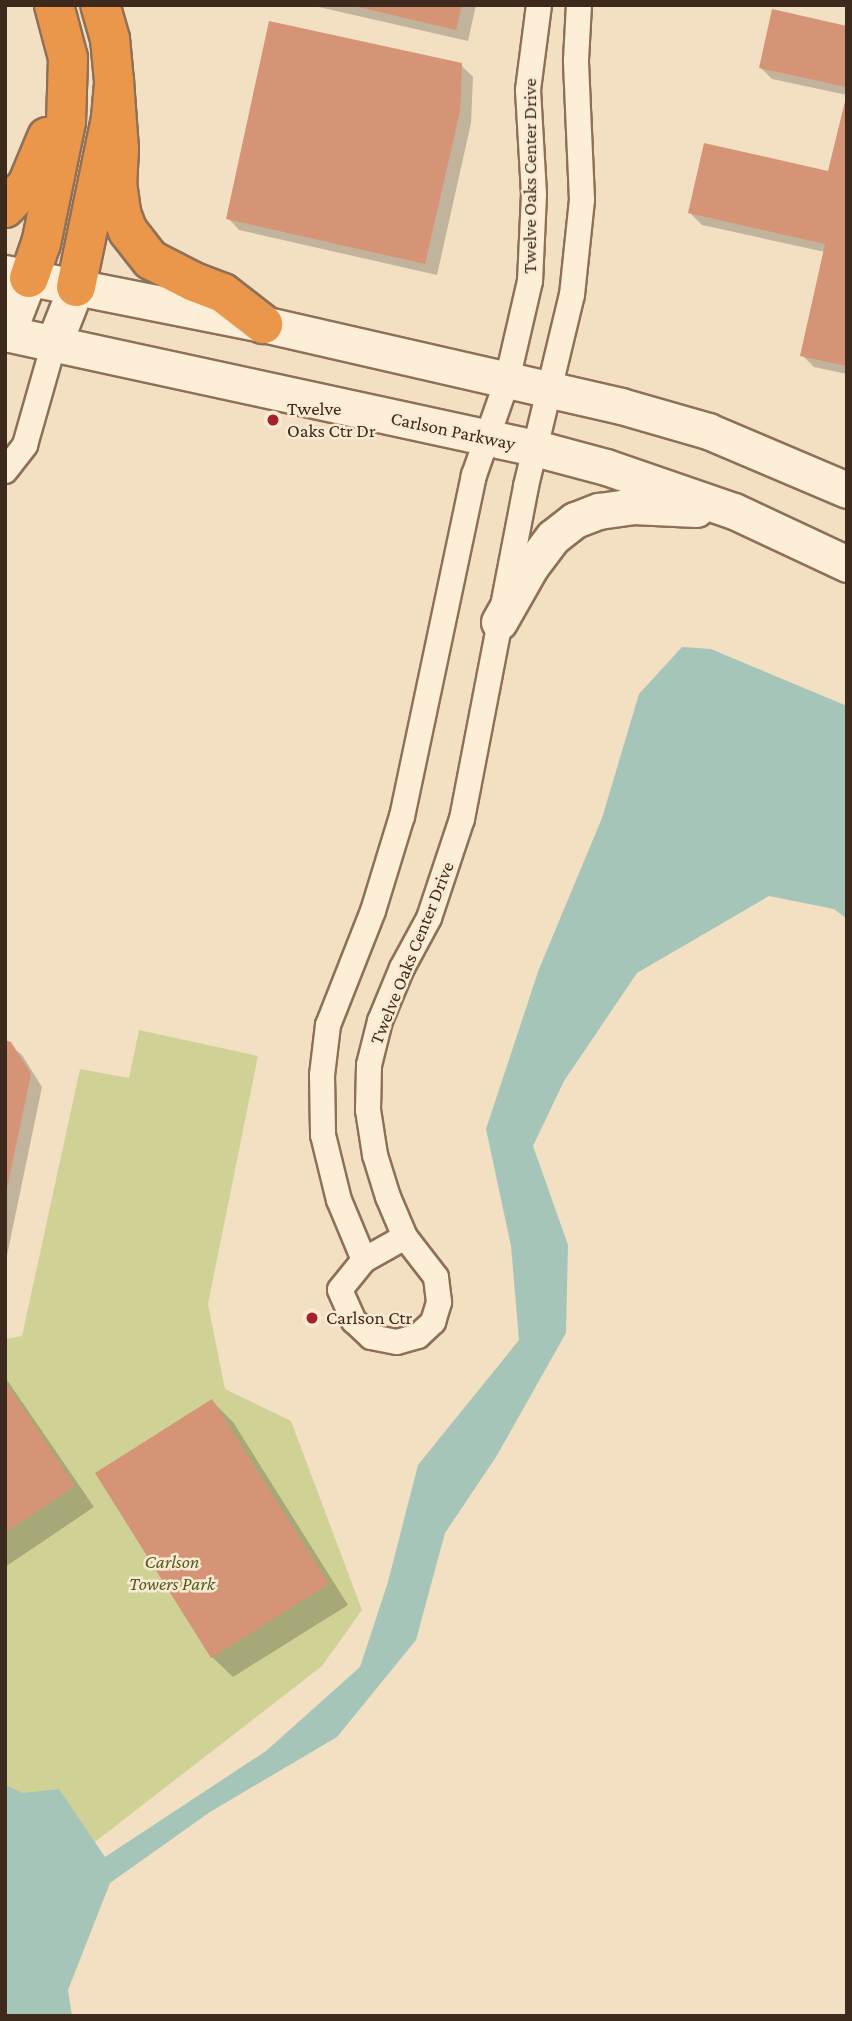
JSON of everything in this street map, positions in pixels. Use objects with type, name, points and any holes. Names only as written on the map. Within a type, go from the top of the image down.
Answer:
[{"type":"highway","points":[[17,275],[41,244],[66,122],[68,58],[54,5]]},
{"type":"highway","points":[[100,5],[110,39],[120,149],[117,183],[121,213],[128,231],[151,260],[223,293],[263,324]]},
{"type":"highway","points":[[5,208],[27,184],[36,167],[68,58]]},
{"type":"highway","points":[[76,287],[111,118],[114,81]]},
{"type":"main road","points":[[6,335],[17,275],[263,324],[621,406],[708,431],[847,490]]},
{"type":"main road","points":[[54,343],[76,287]]},
{"type":"main road","name":"Carlson Parkway","points":[[6,335],[54,343],[535,448],[606,467],[734,511],[847,564]]},
{"type":"main road","points":[[499,622],[531,566],[553,537],[575,520],[600,510],[633,506],[734,511]]},
{"type":"street","name":"Twelve Oaks Center Drive","points":[[539,5],[528,90],[534,194],[530,281],[507,381],[474,475],[402,816],[373,911],[328,1025],[322,1075],[323,1135],[339,1200],[364,1260],[340,1290],[354,1321],[371,1337],[397,1342],[418,1336],[433,1322],[439,1302],[436,1277],[405,1237],[388,1197],[375,1155],[368,1111],[369,1065],[380,1021],[401,968],[429,918],[462,819],[535,448],[572,295],[579,251],[582,200],[576,60],[579,5]]},
{"type":"street","points":[[5,471],[25,445],[54,343]]},
{"type":"street","points":[[364,1260],[405,1237]]},
{"type":"green space","name":"Carlson Towers Park","points":[[139,1030],[258,1056],[208,1304],[225,1389],[291,1421],[362,1610],[322,1666],[91,1845],[5,1827],[5,1339],[22,1336],[80,1069],[129,1078]]},
{"type":"shaded area","points":[[682,647],[711,649],[847,706],[847,919],[834,909],[769,896],[637,973],[564,1081],[533,1146],[568,1245],[566,1333],[496,1457],[445,1533],[416,1640],[337,1737],[210,1812],[110,1883],[68,1990],[72,2016],[5,2016],[5,1785],[23,1793],[59,1789],[105,1857],[266,1751],[360,1667],[388,1582],[418,1465],[519,1340],[511,1246],[486,1129],[539,969],[602,818],[639,694]]},
{"type":"building","points":[[350,5],[462,5],[456,30]]},
{"type":"building","points":[[772,9],[847,26],[847,87],[759,68]]},
{"type":"building","points":[[269,21],[462,63],[460,111],[425,264],[226,219]]},
{"type":"building","points":[[847,93],[847,366],[800,356],[825,244],[688,213],[704,143],[828,171]]},
{"type":"building","points":[[5,1040],[11,1042],[31,1074],[6,1193]]},
{"type":"building","points":[[5,1381],[75,1486],[5,1533]]},
{"type":"building","points":[[212,1399],[329,1584],[211,1658],[95,1473]]},
{"type":"place","name":"Twelve Oaks Ctr Dr","points":[[273,420]]},
{"type":"place","name":"Carlson Ctr","points":[[312,1318]]}]
